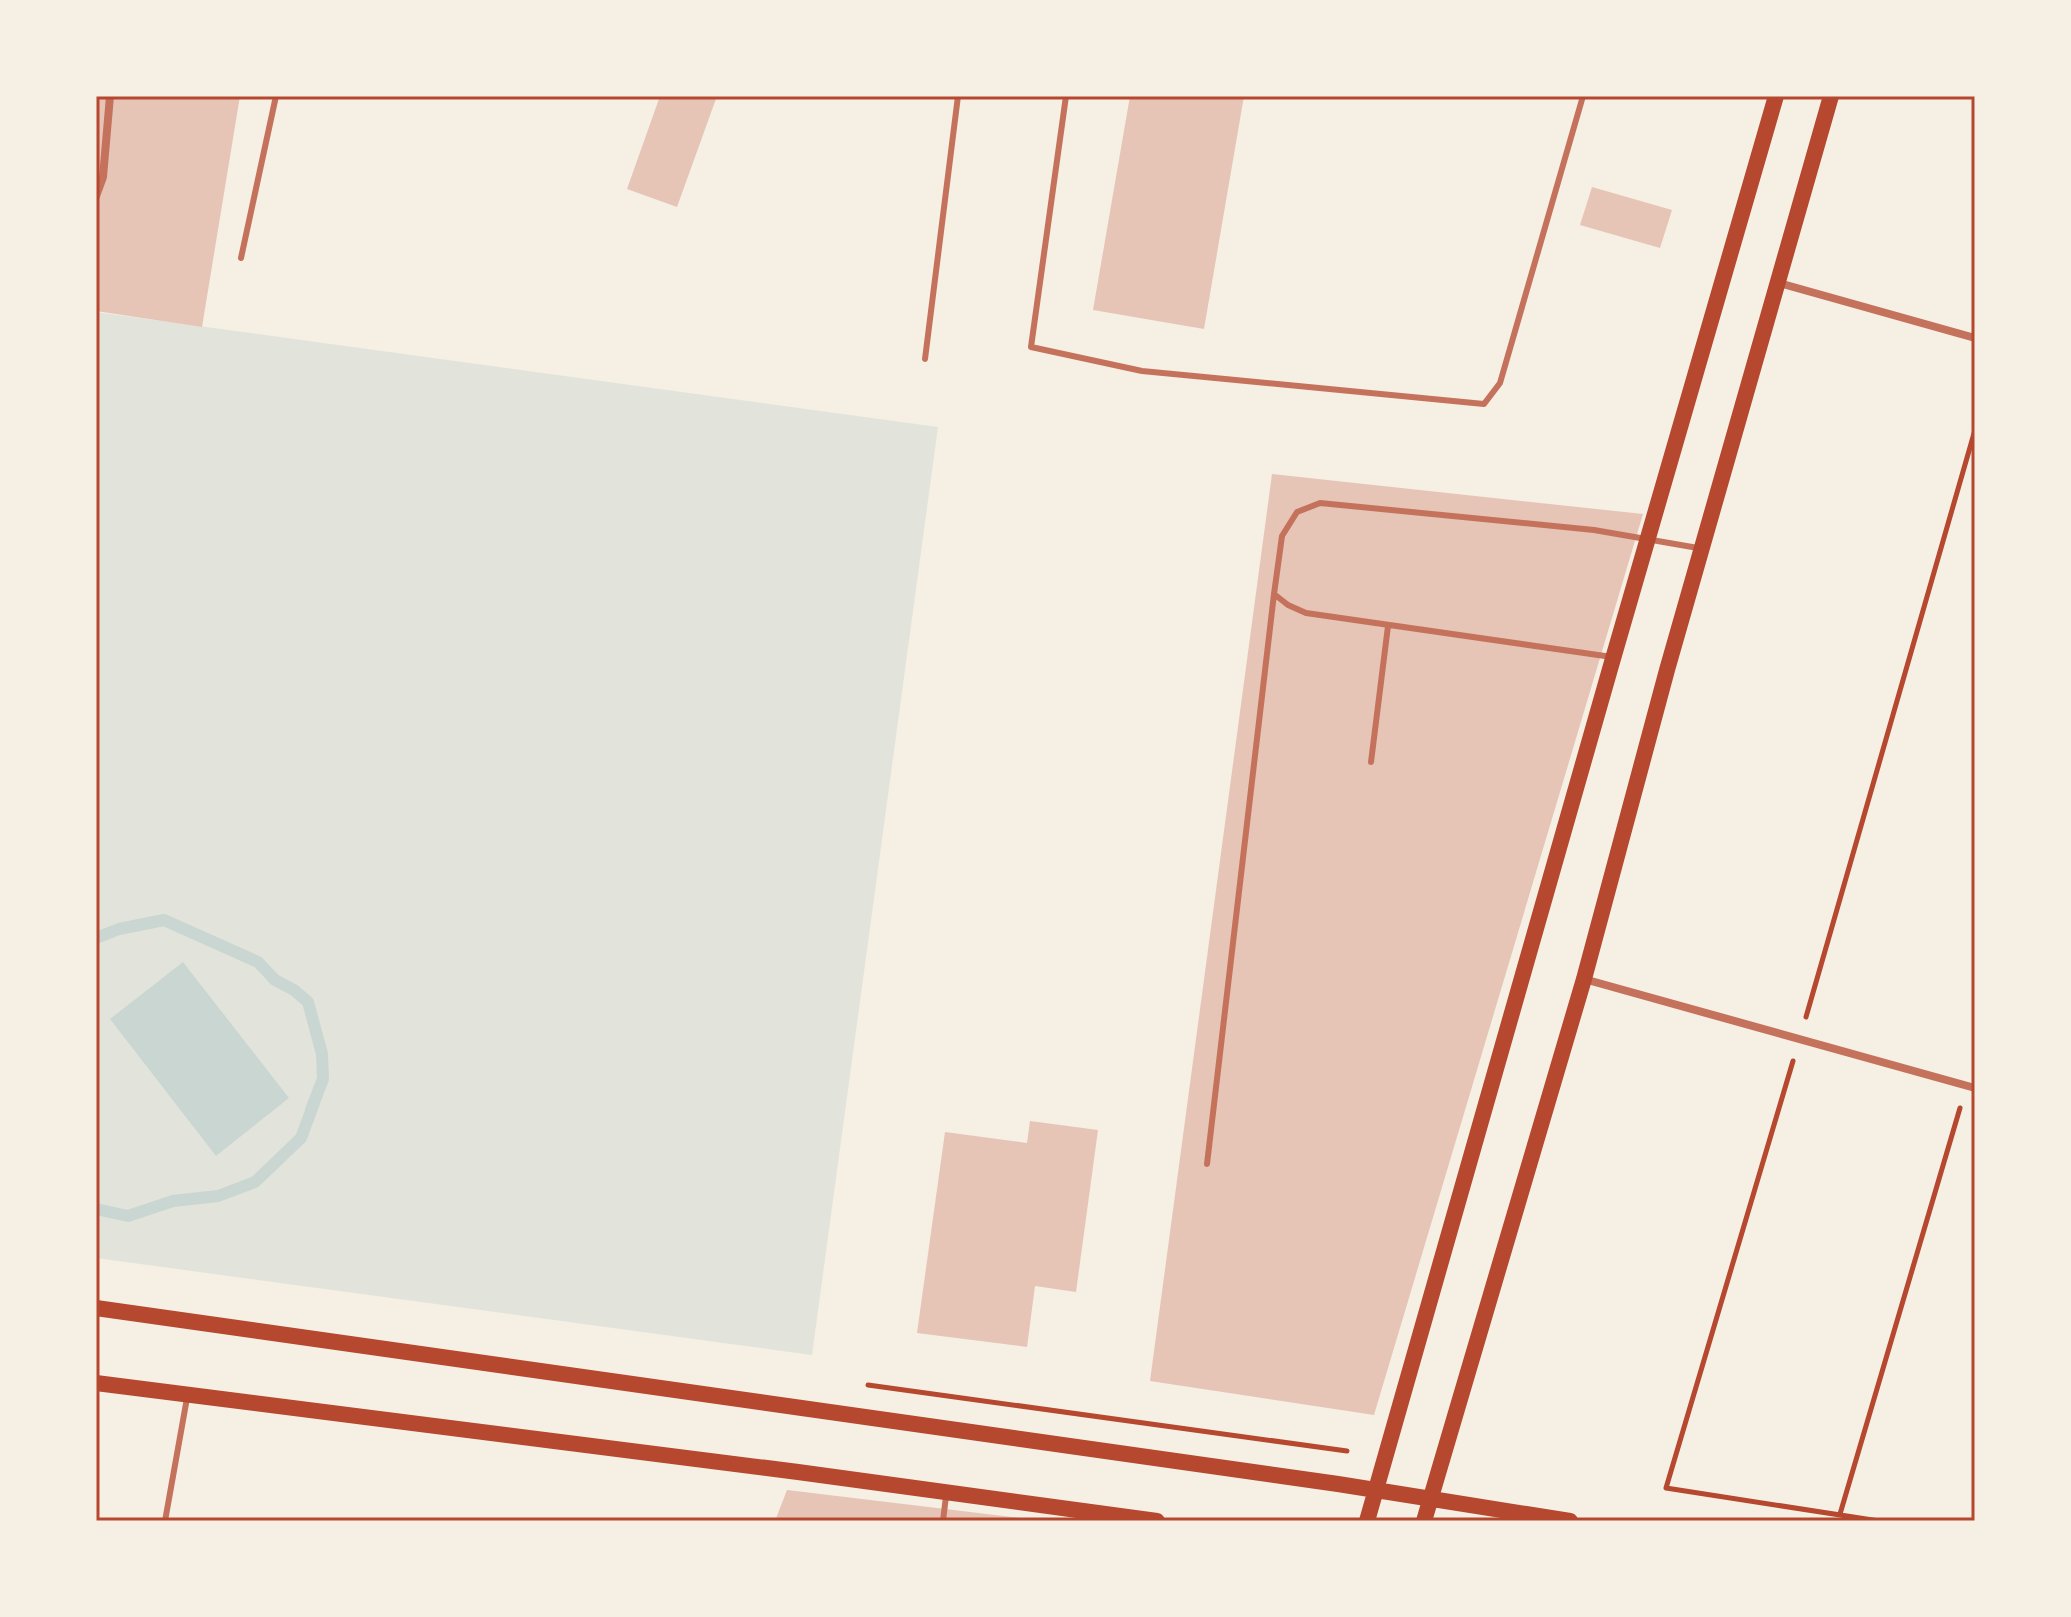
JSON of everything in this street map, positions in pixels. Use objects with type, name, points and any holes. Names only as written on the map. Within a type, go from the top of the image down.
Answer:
[{"type":"main road","points":[[1367,1521],[1645,538],[1776,96]]},
{"type":"main road","points":[[1424,1521],[1584,979],[1667,670],[1831,96]]},
{"type":"main road","points":[[96,1308],[1375,1490],[1570,1521]]},
{"type":"main road","points":[[96,1383],[1157,1521]]},
{"type":"street","points":[[96,196],[103,177],[110,96]]},
{"type":"street","points":[[1779,283],[1975,338]]},
{"type":"street","points":[[1584,979],[1971,1087]]},
{"type":"lane","points":[[241,258],[276,96]]},
{"type":"lane","points":[[925,359],[958,96]]},
{"type":"lane","points":[[1066,96],[1031,347],[1142,371],[1484,404],[1500,383],[1583,96]]},
{"type":"lane","points":[[1207,1164],[1282,536],[1297,512],[1320,503],[1645,538],[1702,549]]},
{"type":"lane","points":[[1274,594],[1306,613],[1612,657]]},
{"type":"lane","points":[[1371,762],[1388,626]]},
{"type":"lane","points":[[165,1521],[187,1394]]},
{"type":"lane","points":[[943,1521],[947,1492]]},
{"type":"path","points":[[1879,1521],[1666,1488],[1800,1039],[1975,430]]},
{"type":"path","points":[[1840,1514],[1971,1087]]},
{"type":"shaded area","points":[[96,312],[938,427],[812,1355],[96,1258]]},
{"type":"shaded area","points":[[183,962],[289,1098],[216,1156],[110,1019]]},
{"type":"building","points":[[96,96],[240,96],[202,327],[96,311]]},
{"type":"building","points":[[660,96],[717,96],[677,207],[627,189]]},
{"type":"building","points":[[1130,96],[1244,96],[1204,329],[1093,310]]},
{"type":"building","points":[[1592,187],[1672,210],[1660,248],[1580,225]]},
{"type":"building","points":[[1272,474],[1643,514],[1374,1415],[1150,1381]]},
{"type":"building","points":[[1030,1121],[1098,1130],[1076,1292],[1035,1286],[1027,1347],[917,1333],[945,1132],[1027,1143]]},
{"type":"building","points":[[787,1490],[1029,1519],[775,1521]]},
{"type":"waterway","points":[[96,938],[119,929],[164,920],[258,962],[275,980],[294,990],[308,1002],[322,1054],[323,1079],[311,1110]]},
{"type":"waterway","points":[[96,1209],[128,1216],[173,1201],[218,1196],[255,1182],[301,1138],[314,1103]]}]
